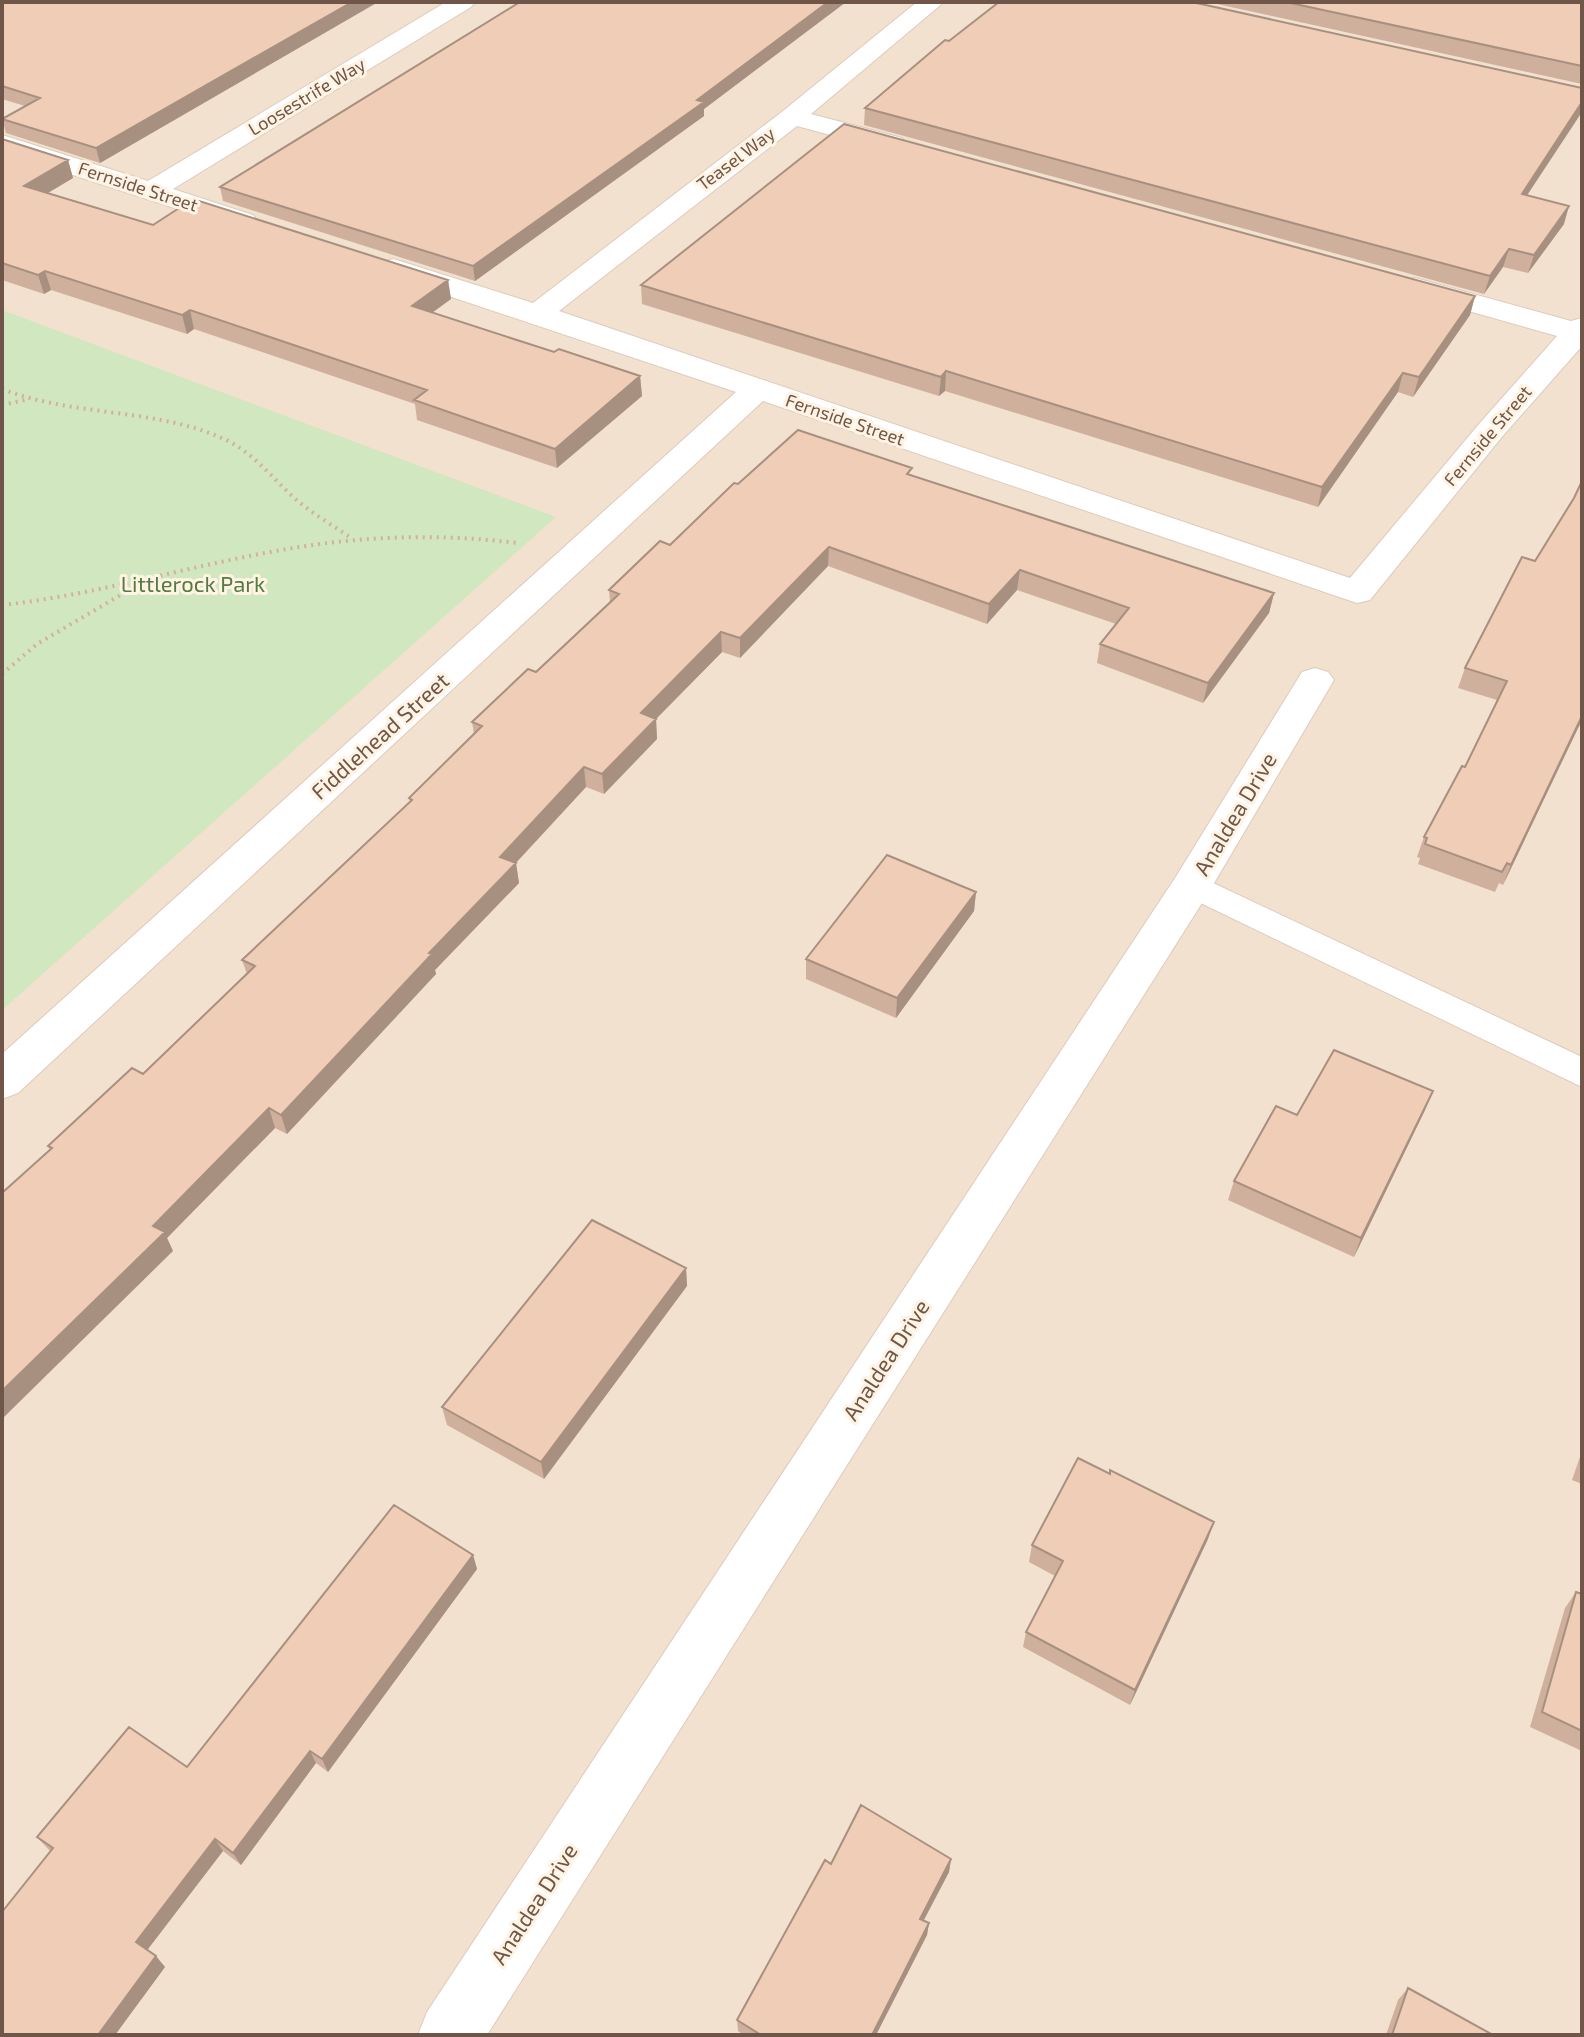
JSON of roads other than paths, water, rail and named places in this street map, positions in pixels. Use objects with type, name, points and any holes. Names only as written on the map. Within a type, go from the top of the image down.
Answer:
[{"type":"street","name":"Loosestrife Way","points":[[151,191],[463,2]]},
{"type":"street","name":"Teasel Way","points":[[537,314],[792,117],[932,2]]},
{"type":"street","points":[[792,117],[916,150]]},
{"type":"street","name":"Fernside Street","points":[[2,143],[270,229]]},
{"type":"street","name":"Fernside Street","points":[[359,257],[537,314],[1357,592],[1580,330]]},
{"type":"street","points":[[1384,278],[1580,330]]},
{"type":"street","name":"Fiddlehead Street","points":[[2,1081],[757,390]]},
{"type":"street","name":"Analdea Drive","points":[[450,2035],[1192,885],[1315,680]]},
{"type":"lane","points":[[1192,885],[1582,1073]]},
{"type":"park label","name":"Littlerock Park","points":[[193,584]]}]
